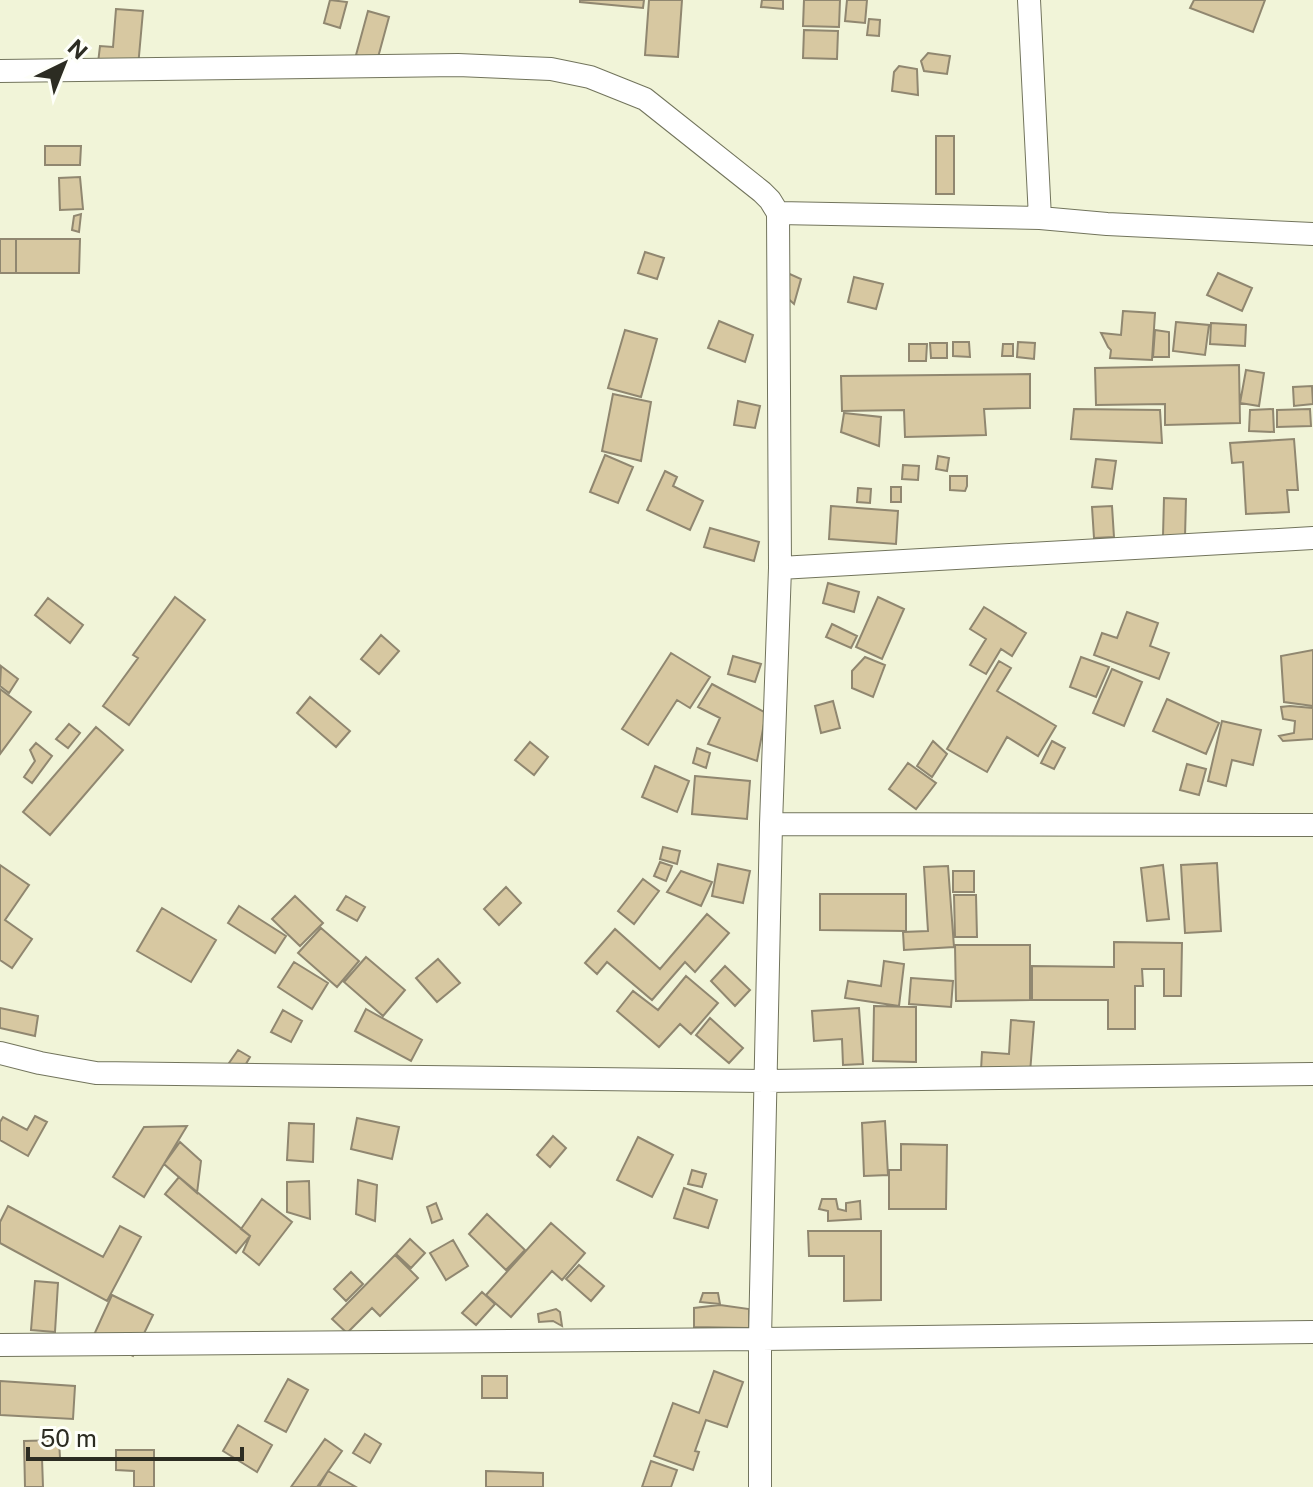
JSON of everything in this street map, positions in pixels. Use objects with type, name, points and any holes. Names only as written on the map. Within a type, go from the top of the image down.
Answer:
[{"type":"street","points":[[1029,0],[1040,218]]},
{"type":"street","points":[[0,71],[458,65],[551,69],[590,77],[645,99],[762,192],[778,213],[780,568],[771,824],[760,1339],[760,1487]]},
{"type":"street","points":[[778,213],[1040,218],[1313,234]]},
{"type":"street","points":[[780,568],[1313,538]]},
{"type":"street","points":[[771,824],[1313,825]]},
{"type":"street","points":[[0,1053],[96,1073],[767,1081],[1313,1074]]},
{"type":"street","points":[[0,1345],[1313,1332]]},
{"type":"building","points":[[330,0],[347,2],[340,28],[324,23]]},
{"type":"building","points":[[580,0],[644,0],[643,8]]},
{"type":"building","points":[[649,0],[682,0],[678,57],[645,55]]},
{"type":"building","points":[[762,0],[783,0],[783,9],[761,7]]},
{"type":"building","points":[[804,0],[840,0],[839,27],[803,26]]},
{"type":"building","points":[[847,0],[867,0],[865,23],[845,21]]},
{"type":"building","points":[[1194,0],[1265,0],[1253,32],[1190,8]]},
{"type":"building","points":[[1194,0],[1265,0],[1253,32],[1190,8]]},
{"type":"building","points":[[116,9],[143,11],[138,67],[98,63],[100,46],[113,47]]},
{"type":"building","points":[[368,11],[389,17],[377,61],[356,55]]},
{"type":"building","points":[[869,19],[880,20],[879,36],[867,35]]},
{"type":"building","points":[[804,30],[838,31],[837,59],[803,58]]},
{"type":"building","points":[[928,53],[950,56],[947,74],[924,71],[921,61]]},
{"type":"building","points":[[899,66],[917,69],[918,95],[892,91],[894,72]]},
{"type":"building","points":[[936,136],[954,136],[954,194],[936,194]]},
{"type":"building","points":[[45,146],[81,146],[80,165],[45,165]]},
{"type":"building","points":[[80,177],[83,209],[60,210],[59,178]]},
{"type":"building","points":[[81,214],[79,232],[72,230],[74,216]]},
{"type":"building","points":[[0,239],[16,239],[16,273],[0,273]]},
{"type":"building","points":[[16,239],[80,239],[79,273],[16,273]]},
{"type":"building","points":[[645,252],[664,258],[657,279],[638,273]]},
{"type":"building","points":[[783,271],[801,279],[794,304],[782,293]]},
{"type":"building","points":[[1218,273],[1252,288],[1242,311],[1207,295]]},
{"type":"building","points":[[854,277],[883,284],[876,309],[848,302]]},
{"type":"building","points":[[1123,311],[1155,313],[1152,360],[1110,358],[1111,350],[1101,333],[1121,335]]},
{"type":"building","points":[[719,321],[753,335],[745,362],[708,348]]},
{"type":"building","points":[[1176,322],[1209,325],[1205,355],[1173,351]]},
{"type":"building","points":[[1211,323],[1246,325],[1245,346],[1210,344]]},
{"type":"building","points":[[625,330],[657,339],[641,397],[608,388]]},
{"type":"building","points":[[1155,330],[1169,332],[1169,357],[1153,357]]},
{"type":"building","points":[[953,342],[969,342],[970,357],[953,356]]},
{"type":"building","points":[[1018,342],[1035,343],[1034,359],[1017,357]]},
{"type":"building","points":[[930,343],[947,343],[947,358],[931,358]]},
{"type":"building","points":[[909,344],[927,344],[926,361],[909,361]]},
{"type":"building","points":[[1003,344],[1013,344],[1013,356],[1002,356]]},
{"type":"building","points":[[1239,365],[1240,423],[1165,425],[1165,404],[1096,405],[1095,368]]},
{"type":"building","points":[[1246,370],[1264,373],[1259,406],[1240,403]]},
{"type":"building","points":[[1030,374],[1030,408],[984,409],[986,435],[905,437],[904,410],[842,411],[841,376]]},
{"type":"building","points":[[1312,386],[1313,404],[1294,406],[1293,387]]},
{"type":"building","points":[[613,394],[651,402],[641,461],[602,451]]},
{"type":"building","points":[[738,401],[760,406],[755,428],[734,425]]},
{"type":"building","points":[[1074,409],[1160,410],[1162,443],[1071,439]]},
{"type":"building","points":[[1273,409],[1274,432],[1249,431],[1250,410]]},
{"type":"building","points":[[1310,409],[1311,426],[1277,427],[1277,410]]},
{"type":"building","points":[[844,413],[881,417],[879,446],[841,432]]},
{"type":"building","points":[[1294,439],[1298,490],[1287,490],[1289,512],[1246,514],[1243,462],[1232,463],[1230,443]]},
{"type":"building","points":[[605,455],[633,467],[618,503],[590,492]]},
{"type":"building","points":[[938,456],[949,458],[947,471],[936,469]]},
{"type":"building","points":[[1096,459],[1116,461],[1112,489],[1092,487]]},
{"type":"building","points":[[903,465],[919,466],[918,480],[902,479]]},
{"type":"building","points":[[665,471],[677,477],[673,486],[703,501],[690,530],[647,510]]},
{"type":"building","points":[[950,476],[967,476],[965,491],[950,490]]},
{"type":"building","points":[[891,487],[901,487],[901,502],[891,502]]},
{"type":"building","points":[[858,488],[871,489],[870,503],[857,502]]},
{"type":"building","points":[[1164,498],[1186,499],[1185,537],[1163,536]]},
{"type":"building","points":[[831,506],[898,511],[896,544],[829,539]]},
{"type":"building","points":[[1112,506],[1114,537],[1094,538],[1092,507]]},
{"type":"building","points":[[710,528],[759,542],[754,561],[704,547]]},
{"type":"building","points":[[828,583],[859,592],[854,612],[823,603]]},
{"type":"building","points":[[175,597],[205,620],[129,725],[103,706],[138,658],[133,655]]},
{"type":"building","points":[[878,597],[904,609],[882,659],[856,647]]},
{"type":"building","points":[[48,598],[83,625],[70,643],[35,615]]},
{"type":"building","points":[[984,607],[1026,633],[1012,656],[1001,649],[986,674],[970,665],[986,639],[970,629]]},
{"type":"building","points":[[1127,612],[1158,623],[1150,646],[1169,653],[1159,679],[1094,655],[1102,633],[1117,638]]},
{"type":"building","points":[[832,624],[857,636],[851,648],[826,637]]},
{"type":"building","points":[[381,635],[399,651],[379,674],[361,659]]},
{"type":"building","points":[[1313,650],[1313,706],[1284,702],[1281,656]]},
{"type":"building","points":[[671,653],[710,677],[690,708],[677,700],[648,745],[622,729]]},
{"type":"building","points":[[733,656],[761,664],[755,682],[728,674]]},
{"type":"building","points":[[865,657],[885,665],[873,697],[852,688],[852,671]]},
{"type":"building","points":[[1081,657],[1109,667],[1096,697],[1070,687]]},
{"type":"building","points":[[999,661],[1011,668],[997,691],[1056,726],[1038,756],[1007,737],[987,772],[947,749]]},
{"type":"building","points":[[1,666],[18,679],[9,693],[0,686]]},
{"type":"building","points":[[1112,669],[1142,682],[1124,726],[1093,713]]},
{"type":"building","points":[[712,684],[766,713],[757,761],[708,744],[720,718],[698,707]]},
{"type":"building","points":[[0,689],[31,712],[0,754]]},
{"type":"building","points":[[310,697],[350,731],[336,747],[297,713]]},
{"type":"building","points":[[1167,699],[1219,723],[1206,754],[1153,731]]},
{"type":"building","points":[[833,701],[840,728],[821,733],[815,706]]},
{"type":"building","points":[[1281,707],[1313,708],[1313,739],[1283,741],[1279,736],[1294,733],[1295,721],[1283,719]]},
{"type":"building","points":[[1222,721],[1261,730],[1253,765],[1232,760],[1226,786],[1208,781]]},
{"type":"building","points":[[69,724],[80,733],[68,748],[56,739]]},
{"type":"building","points":[[96,727],[123,750],[50,835],[23,812]]},
{"type":"building","points":[[933,741],[947,754],[932,777],[917,766]]},
{"type":"building","points":[[1052,741],[1065,748],[1054,769],[1041,763]]},
{"type":"building","points":[[530,742],[548,757],[534,775],[515,760]]},
{"type":"building","points":[[36,743],[52,756],[32,783],[24,777],[35,761],[30,750]]},
{"type":"building","points":[[697,748],[710,753],[706,768],[693,763]]},
{"type":"building","points":[[908,763],[936,783],[916,809],[889,789]]},
{"type":"building","points":[[1187,764],[1206,769],[1199,795],[1180,790]]},
{"type":"building","points":[[655,766],[689,781],[677,812],[642,797]]},
{"type":"building","points":[[695,776],[750,781],[747,819],[692,814]]},
{"type":"building","points":[[663,847],[680,851],[677,864],[660,859]]},
{"type":"building","points":[[660,862],[672,866],[666,881],[654,876]]},
{"type":"building","points":[[1217,863],[1221,931],[1185,933],[1181,865]]},
{"type":"building","points":[[718,864],[750,871],[743,903],[712,896]]},
{"type":"building","points":[[0,865],[29,885],[5,920],[32,939],[12,968],[0,960]]},
{"type":"building","points":[[1163,865],[1169,919],[1147,921],[1141,868]]},
{"type":"building","points":[[948,866],[954,947],[904,950],[903,932],[928,931],[924,867]]},
{"type":"building","points":[[681,871],[712,882],[701,906],[667,892]]},
{"type":"building","points":[[953,871],[974,871],[974,892],[953,892]]},
{"type":"building","points":[[643,879],[659,891],[634,924],[618,911]]},
{"type":"building","points":[[506,887],[521,903],[499,925],[484,909]]},
{"type":"building","points":[[820,894],[906,894],[906,931],[820,930]]},
{"type":"building","points":[[954,895],[976,895],[977,937],[955,937]]},
{"type":"building","points":[[295,896],[323,923],[300,946],[272,919]]},
{"type":"building","points":[[346,896],[365,907],[357,921],[337,910]]},
{"type":"building","points":[[239,906],[286,936],[275,953],[228,923]]},
{"type":"building","points":[[162,908],[216,940],[191,982],[137,951]]},
{"type":"building","points":[[707,914],[729,933],[695,972],[685,962],[652,1000],[607,962],[597,974],[585,963],[615,929],[660,969]]},
{"type":"building","points":[[321,928],[359,961],[337,987],[298,953]]},
{"type":"building","points":[[1114,942],[1182,943],[1181,996],[1164,996],[1164,969],[1142,969],[1143,986],[1135,986],[1135,1029],[1108,1029],[1108,1000],[1032,1000],[1032,966],[1114,967]]},
{"type":"building","points":[[955,945],[1030,945],[1030,1000],[956,1001]]},
{"type":"building","points":[[366,957],[405,990],[383,1016],[344,982]]},
{"type":"building","points":[[438,959],[460,983],[437,1002],[416,978]]},
{"type":"building","points":[[884,961],[904,964],[899,1006],[845,998],[848,981],[881,986]]},
{"type":"building","points":[[294,962],[328,983],[312,1009],[278,987]]},
{"type":"building","points":[[725,966],[750,990],[735,1006],[711,981]]},
{"type":"building","points":[[686,976],[718,1003],[691,1034],[680,1024],[659,1047],[617,1011],[633,991],[658,1010]]},
{"type":"building","points":[[911,978],[953,981],[951,1007],[909,1004]]},
{"type":"building","points":[[874,1006],[916,1007],[916,1062],[873,1061]]},
{"type":"building","points":[[0,1008],[38,1016],[35,1036],[0,1028]]},
{"type":"building","points":[[859,1008],[863,1064],[843,1065],[842,1039],[814,1041],[812,1011]]},
{"type":"building","points":[[366,1009],[422,1040],[411,1061],[355,1031]]},
{"type":"building","points":[[283,1010],[302,1021],[291,1042],[271,1032]]},
{"type":"building","points":[[710,1018],[743,1048],[729,1063],[696,1035]]},
{"type":"building","points":[[1011,1020],[1034,1022],[1030,1073],[981,1070],[982,1052],[1009,1054]]},
{"type":"building","points":[[238,1050],[250,1057],[240,1074],[227,1066]]},
{"type":"building","points":[[35,1116],[47,1122],[28,1156],[0,1140],[3,1117],[27,1130]]},
{"type":"building","points":[[357,1118],[399,1127],[392,1159],[351,1149]]},
{"type":"building","points":[[885,1121],[888,1175],[864,1176],[862,1123]]},
{"type":"building","points":[[289,1123],[314,1124],[313,1162],[287,1160]]},
{"type":"building","points":[[187,1126],[144,1197],[113,1177],[144,1127]]},
{"type":"building","points":[[553,1136],[566,1148],[550,1167],[537,1155]]},
{"type":"building","points":[[638,1137],[673,1155],[652,1197],[617,1180]]},
{"type":"building","points":[[180,1142],[201,1161],[197,1193],[164,1164]]},
{"type":"building","points":[[901,1144],[947,1145],[946,1209],[889,1209],[889,1170],[901,1170]]},
{"type":"building","points":[[692,1170],[706,1174],[702,1187],[688,1184]]},
{"type":"building","points":[[179,1177],[250,1236],[236,1253],[165,1194]]},
{"type":"building","points":[[358,1180],[377,1185],[375,1221],[356,1214]]},
{"type":"building","points":[[309,1181],[310,1219],[287,1212],[287,1182]]},
{"type":"building","points":[[684,1188],[717,1200],[708,1228],[674,1218]]},
{"type":"building","points":[[262,1199],[292,1222],[259,1265],[243,1252],[250,1236],[241,1229]]},
{"type":"building","points":[[822,1199],[836,1199],[838,1209],[846,1211],[846,1203],[860,1201],[861,1219],[828,1221],[828,1211],[819,1209]]},
{"type":"building","points":[[436,1203],[442,1219],[432,1223],[427,1207]]},
{"type":"building","points":[[8,1206],[103,1257],[120,1226],[141,1237],[107,1301],[0,1243],[0,1222]]},
{"type":"building","points":[[487,1214],[525,1250],[506,1270],[469,1234]]},
{"type":"building","points":[[551,1223],[585,1253],[562,1280],[552,1271],[511,1317],[486,1295]]},
{"type":"building","points":[[808,1231],[881,1231],[881,1300],[844,1301],[844,1256],[809,1256]]},
{"type":"building","points":[[410,1239],[425,1253],[411,1268],[396,1254]]},
{"type":"building","points":[[453,1240],[468,1266],[446,1280],[430,1253]]},
{"type":"building","points":[[395,1255],[418,1278],[380,1316],[372,1308],[347,1333],[332,1319]]},
{"type":"building","points":[[579,1265],[604,1286],[591,1301],[566,1279]]},
{"type":"building","points":[[351,1272],[363,1284],[346,1301],[334,1289]]},
{"type":"building","points":[[35,1281],[58,1283],[55,1332],[31,1330]]},
{"type":"building","points":[[482,1292],[495,1304],[476,1325],[462,1313]]},
{"type":"building","points":[[703,1293],[718,1293],[720,1304],[700,1302]]},
{"type":"building","points":[[112,1295],[153,1315],[133,1356],[93,1337]]},
{"type":"building","points":[[720,1305],[749,1309],[749,1328],[694,1327],[694,1308]]},
{"type":"building","points":[[556,1309],[560,1312],[562,1326],[553,1321],[539,1322],[538,1314]]},
{"type":"building","points":[[714,1371],[743,1382],[727,1427],[706,1420],[695,1451],[699,1452],[693,1470],[654,1456],[673,1403],[699,1413]]},
{"type":"building","points":[[482,1376],[507,1376],[507,1398],[482,1398]]},
{"type":"building","points":[[288,1379],[308,1390],[286,1432],[265,1421]]},
{"type":"building","points":[[0,1381],[75,1386],[73,1419],[0,1415]]},
{"type":"building","points":[[238,1425],[272,1445],[257,1472],[223,1451]]},
{"type":"building","points":[[365,1434],[381,1444],[370,1463],[353,1453]]},
{"type":"building","points":[[325,1439],[342,1451],[317,1487],[291,1487]]},
{"type":"building","points":[[59,1440],[60,1458],[42,1458],[43,1487],[25,1487],[24,1441]]},
{"type":"building","points":[[116,1450],[154,1450],[154,1487],[134,1487],[134,1471],[116,1470]]},
{"type":"building","points":[[651,1461],[677,1470],[671,1487],[642,1487]]},
{"type":"building","points":[[328,1471],[356,1487],[319,1487]]},
{"type":"building","points":[[486,1471],[543,1473],[543,1487],[486,1487]]}]
